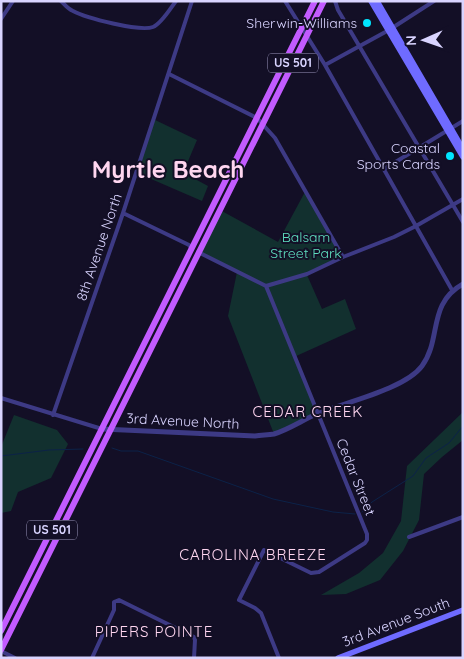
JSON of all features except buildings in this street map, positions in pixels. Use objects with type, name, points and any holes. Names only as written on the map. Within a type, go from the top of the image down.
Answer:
[{"type":"main road","name":"US 501","points":[[1,631],[315,1]]},
{"type":"main road","name":"US 501","points":[[1,650],[324,1]]},
{"type":"main road","points":[[371,1],[391,29]]},
{"type":"main road","points":[[377,1],[463,157]]},
{"type":"main road","points":[[449,129],[463,149]]},
{"type":"main road","name":"3rd Avenue South","points":[[338,658],[463,610]]},
{"type":"street","points":[[1,19],[13,1]]},
{"type":"street","points":[[61,1],[73,12],[148,29],[155,26],[176,1]]},
{"type":"street","name":"8th Avenue North","points":[[53,415],[123,213],[192,1]]},
{"type":"street","points":[[285,1],[325,65],[452,290],[463,284]]},
{"type":"street","points":[[334,1],[463,222]]},
{"type":"street","points":[[325,65],[391,29],[434,1]]},
{"type":"street","points":[[168,74],[257,118],[263,124],[275,138],[343,257]]},
{"type":"street","points":[[384,169],[463,120]]},
{"type":"street","points":[[123,213],[189,245],[199,253],[266,286],[307,274],[416,226],[463,199]]},
{"type":"street","name":"Cedar Street","points":[[266,286],[367,534],[365,543],[319,572],[311,573],[264,550],[239,600],[261,613],[279,658]]},
{"type":"street","name":"3rd Avenue North","points":[[102,429],[255,436],[274,434],[318,414],[401,382],[416,372],[423,364],[429,351],[443,301],[452,290]]},
{"type":"street","points":[[1,398],[102,429]]},
{"type":"street","points":[[409,537],[463,518]]},
{"type":"street","points":[[92,658],[114,610],[114,602],[119,600],[194,637],[194,658]]},
{"type":"street","points":[[1,650],[15,658]]},
{"type":"green space","points":[[153,119],[197,140],[186,166],[195,179],[208,186],[202,201],[135,172]]},
{"type":"green space","name":"Balsam Street Park","points":[[306,190],[343,257],[307,275],[322,309],[345,299],[356,329],[294,357],[318,414],[274,434],[228,316],[237,272],[199,253],[220,210],[278,242]]},
{"type":"green space","points":[[463,412],[463,440],[424,474],[419,520],[403,551],[380,580],[346,594],[321,595],[359,573],[383,553],[401,521],[407,466]]},
{"type":"green space","points":[[14,415],[57,430],[68,444],[51,478],[18,492],[11,511],[1,513],[1,447]]},
{"type":"waterway","points":[[362,512],[372,502],[413,476],[426,458],[449,443],[463,426]]},
{"type":"waterway","points":[[112,448],[121,451],[138,451],[273,499],[333,512],[355,514]]},
{"type":"waterway","points":[[1,456],[49,450],[83,449]]},
{"type":"place","name":"Sherwin-Williams","points":[[367,23]]},
{"type":"place","name":"Coastal Sports Cards","points":[[450,156]]},
{"type":"district","name":"Myrtle Beach","points":[[168,170]]},
{"type":"district","name":"CEDAR CREEK","points":[[308,412]]},
{"type":"district","name":"CAROLINA BREEZE","points":[[253,555]]},
{"type":"district","name":"PIPERS POINTE","points":[[154,632]]}]
